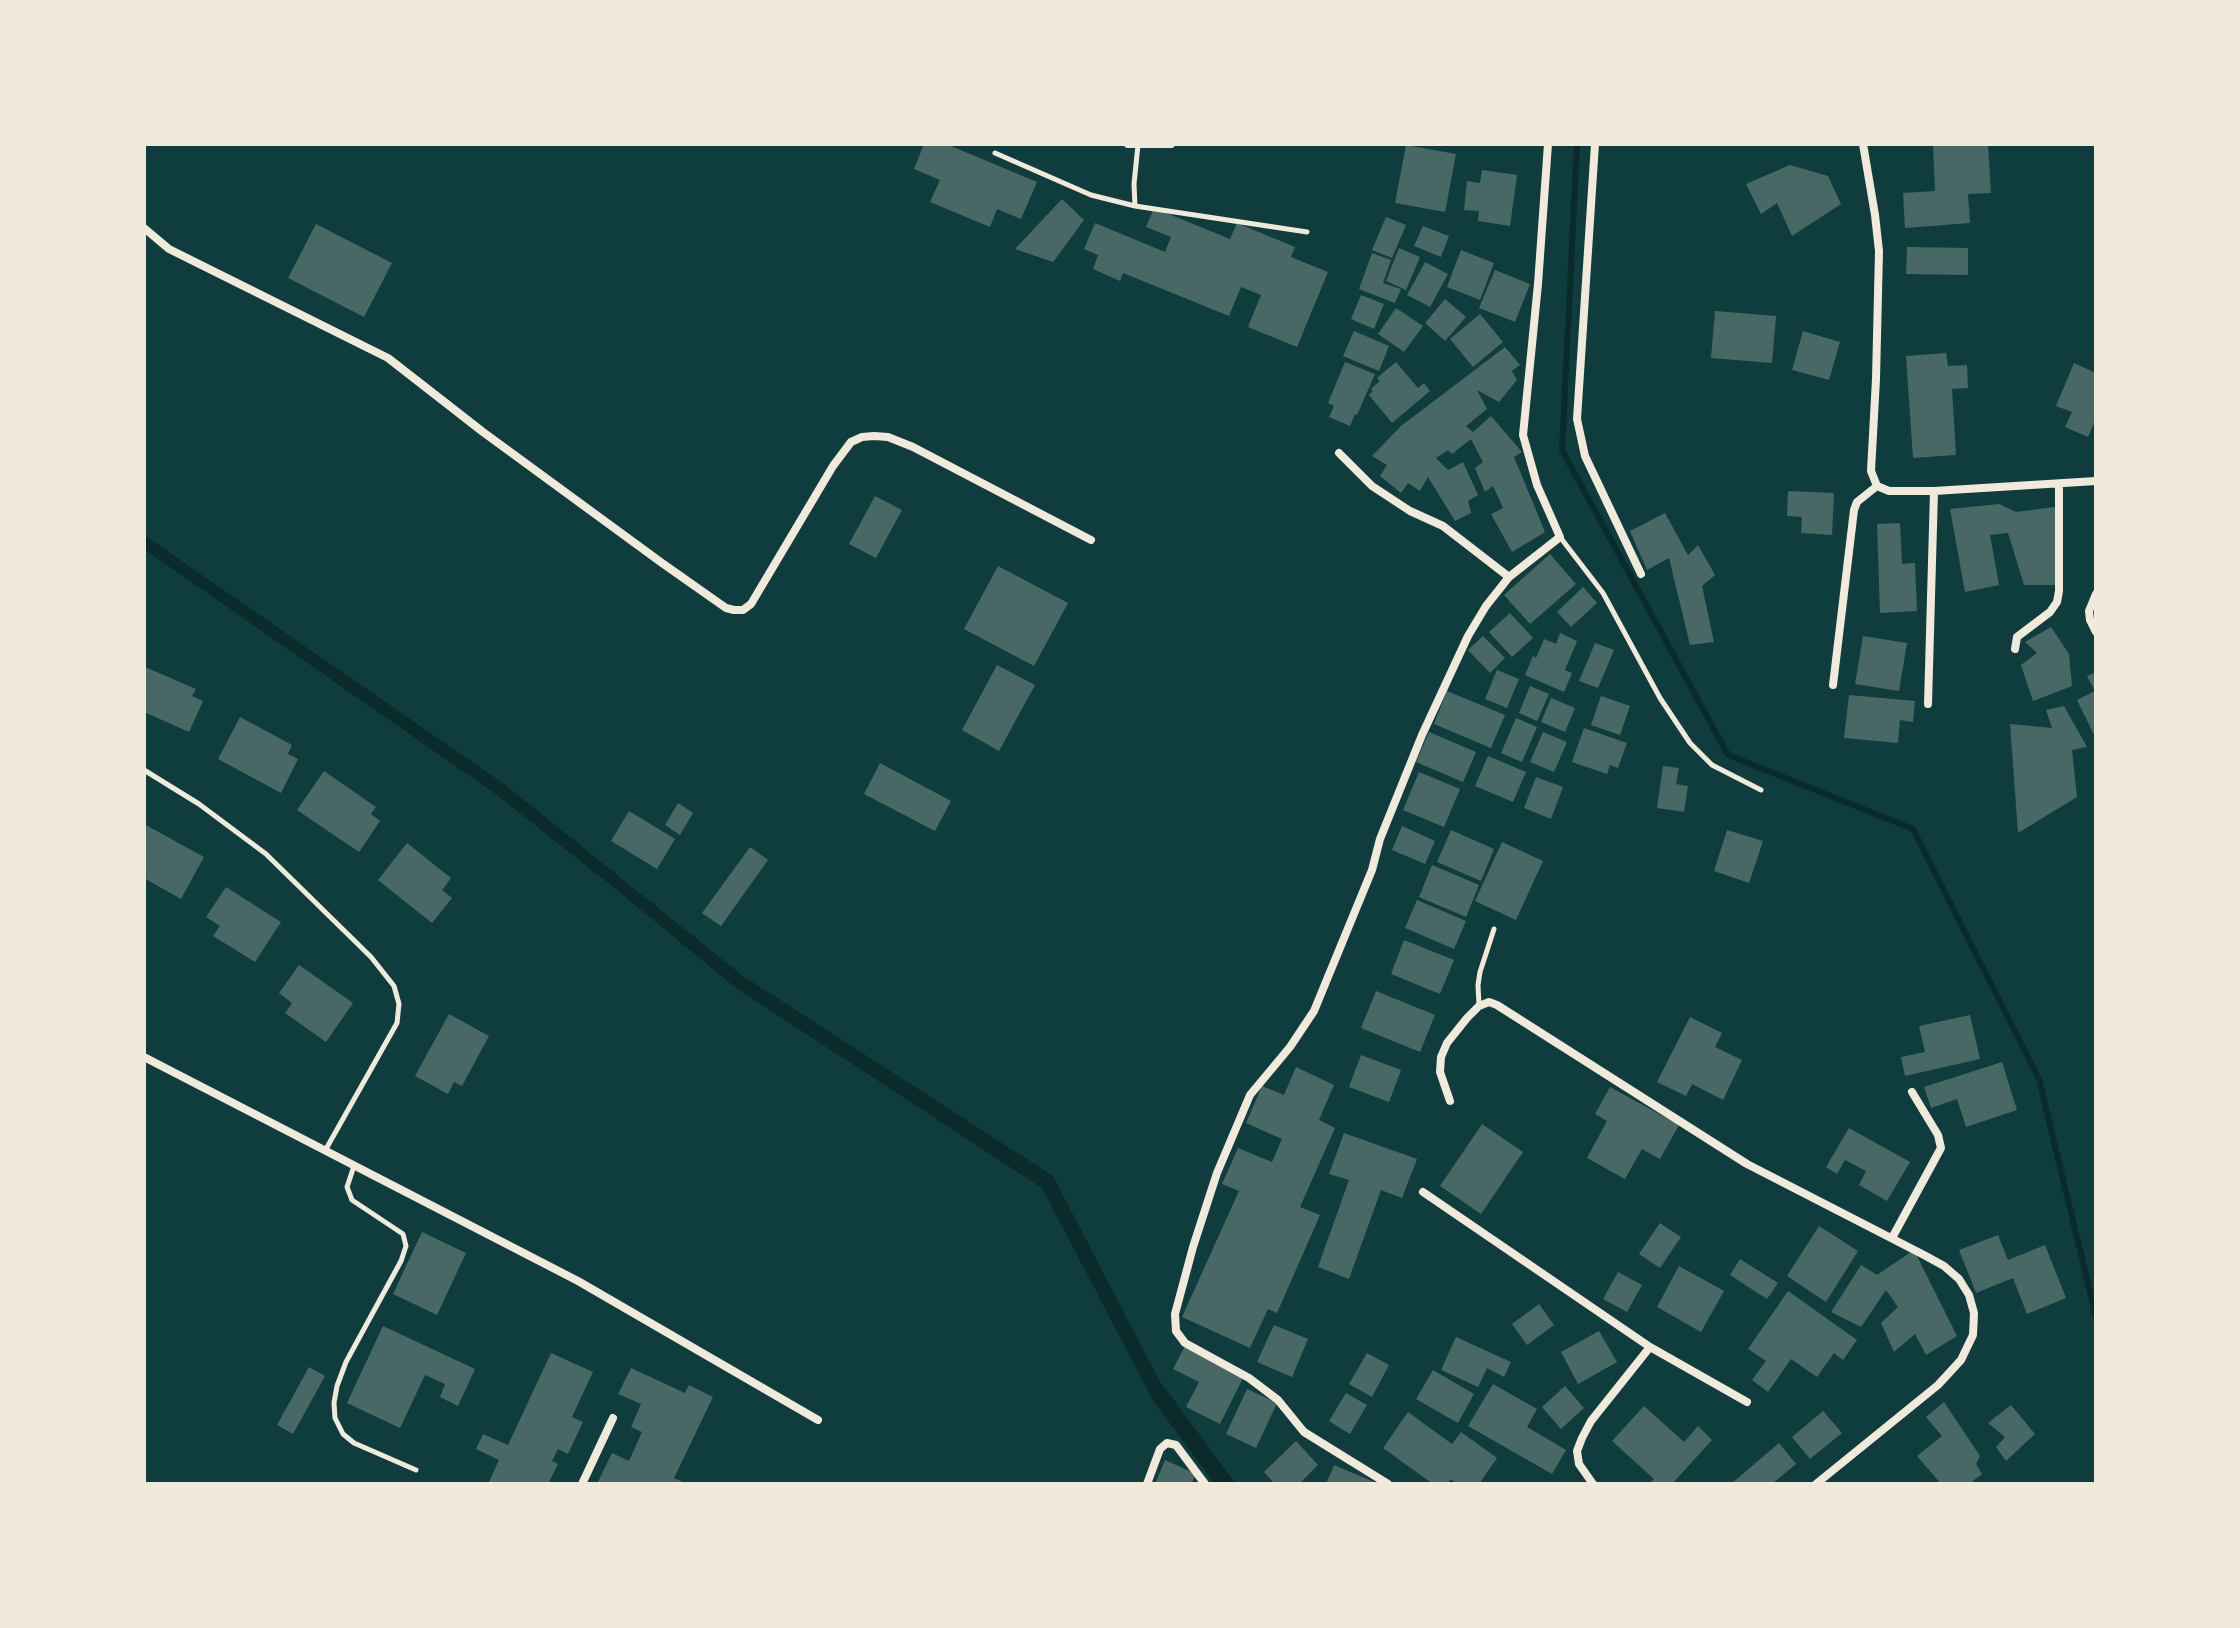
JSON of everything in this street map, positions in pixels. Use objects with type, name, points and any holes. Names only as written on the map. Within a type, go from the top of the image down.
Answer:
[{"type":"street","points":[[1133,145],[1171,144]]},
{"type":"street","points":[[1388,1484],[1304,1432],[1278,1400],[1249,1378],[1185,1343],[1176,1331],[1175,1314],[1217,1173],[1250,1095],[1290,1047],[1314,1011],[1372,870],[1380,839],[1422,735],[1468,636],[1509,577],[1560,537],[1537,485],[1523,435],[1548,144]]},
{"type":"street","points":[[1595,144],[1577,419],[1585,456],[1641,574]]},
{"type":"street","points":[[1863,144],[1879,251],[1871,471],[1877,486],[1889,491],[1934,491],[2096,481]]},
{"type":"street","points":[[144,228],[169,249],[388,358],[483,432],[726,608],[743,610],[751,604],[833,466],[851,442],[862,437],[888,437],[913,447],[1091,540]]},
{"type":"street","points":[[1339,453],[1372,486],[1410,511],[1443,526],[1509,577]]},
{"type":"street","points":[[2015,649],[2017,637],[2050,612],[2057,602],[2059,484]]},
{"type":"street","points":[[1833,685],[1854,510],[1857,502],[1877,486]]},
{"type":"street","points":[[1928,704],[1934,491]]},
{"type":"street","points":[[2096,594],[2089,611],[2096,632]]},
{"type":"street","points":[[1450,1101],[1440,1072],[1441,1057],[1447,1043],[1467,1018],[1479,1006],[1489,1002],[1747,1164],[1944,1266],[1959,1279],[1969,1295],[1974,1313],[1973,1335],[1961,1360],[1938,1385],[1816,1484]]},
{"type":"street","points":[[144,1057],[578,1281],[818,1420]]},
{"type":"street","points":[[1892,1238],[1941,1148],[1938,1135],[1912,1092]]},
{"type":"street","points":[[1423,1192],[1650,1347],[1747,1402]]},
{"type":"street","points":[[1593,1484],[1579,1464],[1577,1451],[1582,1438],[1591,1421],[1650,1347]]},
{"type":"street","points":[[582,1484],[613,1418]]},
{"type":"street","points":[[1147,1484],[1160,1449],[1167,1443],[1176,1445],[1205,1484]]},
{"type":"lane","points":[[1133,145],[1135,206]]},
{"type":"lane","points":[[995,153],[1091,195],[1135,206],[1307,232]]},
{"type":"lane","points":[[1560,537],[1603,593],[1660,698],[1699,754],[1712,765],[1761,790]]},
{"type":"lane","points":[[144,770],[199,804],[266,854],[371,957],[394,986],[399,1004],[397,1023],[326,1149]]},
{"type":"lane","points":[[1479,1006],[1480,972],[1494,929]]},
{"type":"lane","points":[[354,1165],[347,1187],[352,1200],[403,1234],[406,1246],[401,1261],[346,1362],[337,1386],[335,1418],[343,1434],[354,1443],[416,1470]]},
{"type":"water","points":[[144,535],[504,784],[743,976],[1053,1176],[1159,1380],[1236,1484],[1215,1484],[1154,1402],[1042,1188],[736,988],[497,795],[144,549]]},
{"type":"building","points":[[924,144],[946,144],[1037,182],[1021,219],[997,209],[990,227],[930,202],[940,180],[914,169]]},
{"type":"building","points":[[1988,144],[1991,193],[1968,194],[1970,223],[1905,228],[1903,193],[1935,191],[1933,145]]},
{"type":"building","points":[[1406,145],[1456,154],[1445,212],[1395,203]]},
{"type":"building","points":[[1790,165],[1828,176],[1841,204],[1792,236],[1777,203],[1761,214],[1746,184]]},
{"type":"building","points":[[1482,170],[1517,175],[1510,226],[1478,221],[1479,211],[1464,210],[1467,181],[1480,183]]},
{"type":"building","points":[[1062,199],[1084,220],[1053,262],[1015,249]]},
{"type":"building","points":[[1154,208],[1230,239],[1237,223],[1295,247],[1291,257],[1328,272],[1297,347],[1248,327],[1261,295],[1241,287],[1229,316],[1123,273],[1120,281],[1093,269],[1098,255],[1084,249],[1095,223],[1165,252],[1171,237],[1146,227]]},
{"type":"building","points":[[1386,217],[1406,225],[1392,258],[1372,250]]},
{"type":"building","points":[[316,224],[392,263],[364,317],[288,278]]},
{"type":"building","points":[[1423,226],[1449,236],[1441,257],[1414,246]]},
{"type":"building","points":[[1907,247],[1968,248],[1968,275],[1906,274]]},
{"type":"building","points":[[1399,248],[1420,257],[1406,290],[1386,281]]},
{"type":"building","points":[[1461,250],[1494,263],[1480,300],[1447,287]]},
{"type":"building","points":[[1372,253],[1391,260],[1383,283],[1401,289],[1395,303],[1359,289]]},
{"type":"building","points":[[1425,262],[1448,274],[1430,307],[1407,295]]},
{"type":"building","points":[[1495,270],[1530,284],[1515,322],[1479,308]]},
{"type":"building","points":[[1361,295],[1384,304],[1374,329],[1351,319]]},
{"type":"building","points":[[1445,299],[1466,317],[1445,341],[1425,323]]},
{"type":"building","points":[[1396,308],[1423,326],[1404,352],[1378,334]]},
{"type":"building","points":[[1715,311],[1776,316],[1772,363],[1711,358]]},
{"type":"building","points":[[1480,314],[1503,342],[1473,367],[1450,339]]},
{"type":"building","points":[[1354,331],[1389,346],[1379,371],[1343,356]]},
{"type":"building","points":[[1803,331],[1840,342],[1829,380],[1792,370]]},
{"type":"building","points":[[1505,347],[1520,365],[1512,371],[1517,380],[1499,402],[1477,390],[1487,409],[1466,426],[1473,432],[1491,416],[1522,452],[1514,457],[1545,532],[1512,552],[1491,514],[1503,508],[1493,486],[1485,492],[1475,468],[1483,462],[1471,439],[1452,454],[1448,450],[1436,458],[1448,470],[1463,462],[1478,495],[1468,501],[1471,513],[1455,521],[1428,477],[1420,491],[1408,483],[1401,493],[1380,476],[1387,465],[1372,456],[1401,426]]},
{"type":"building","points":[[1946,353],[1948,366],[1967,365],[1968,388],[1952,389],[1956,455],[1913,458],[1906,356]]},
{"type":"building","points":[[1345,362],[1375,374],[1350,426],[1329,417],[1334,406],[1328,403]]},
{"type":"building","points":[[1396,362],[1418,388],[1424,383],[1430,391],[1392,423],[1369,395],[1380,381],[1377,378]]},
{"type":"building","points":[[2074,363],[2096,373],[2096,418],[2088,437],[2065,427],[2072,412],[2056,406]]},
{"type":"building","points":[[1788,491],[1834,493],[1832,535],[1801,533],[1802,517],[1787,516]]},
{"type":"building","points":[[875,496],[902,510],[876,558],[849,544]]},
{"type":"building","points":[[1999,504],[2016,512],[2055,507],[2055,585],[2024,585],[2008,533],[1990,535],[1999,585],[1965,592],[1950,509]]},
{"type":"building","points":[[1665,513],[1688,555],[1698,545],[1715,575],[1702,586],[1714,642],[1690,645],[1669,558],[1647,570],[1630,531]]},
{"type":"building","points":[[1900,523],[1902,564],[1915,563],[1917,611],[1880,613],[1877,524]]},
{"type":"building","points":[[1550,554],[1576,584],[1530,624],[1504,595]]},
{"type":"building","points":[[998,566],[1068,603],[1034,666],[964,629]]},
{"type":"building","points":[[1583,587],[1597,603],[1571,627],[1557,612]]},
{"type":"building","points":[[1510,613],[1533,638],[1512,657],[1489,632]]},
{"type":"building","points":[[2051,627],[2069,654],[2072,686],[2033,701],[2021,665],[2037,653],[2025,642]]},
{"type":"building","points":[[1560,633],[1577,641],[1565,670],[1572,673],[1564,692],[1525,675],[1544,639],[1556,644]]},
{"type":"building","points":[[1483,636],[1505,658],[1490,673],[1468,650]]},
{"type":"building","points":[[1863,636],[1907,643],[1899,691],[1855,684]]},
{"type":"building","points":[[1595,643],[1614,650],[1598,688],[1579,681]]},
{"type":"building","points":[[997,665],[1035,685],[999,751],[962,730]]},
{"type":"building","points":[[145,667],[196,689],[192,696],[203,701],[189,732],[144,712]]},
{"type":"building","points":[[1497,670],[1519,679],[1507,708],[1485,699]]},
{"type":"building","points":[[2096,672],[2096,739],[2077,700],[2095,691],[2087,676]]},
{"type":"building","points":[[1530,686],[1549,694],[1537,721],[1519,713]]},
{"type":"building","points":[[1447,691],[1505,715],[1491,748],[1434,724]]},
{"type":"building","points":[[1849,695],[1915,701],[1913,722],[1900,720],[1898,743],[1844,738]]},
{"type":"building","points":[[1601,696],[1630,706],[1620,735],[1591,725]]},
{"type":"building","points":[[1551,698],[1575,708],[1565,732],[1541,722]]},
{"type":"building","points":[[2064,706],[2087,747],[2072,750],[2077,797],[2018,833],[2010,724],[2052,728],[2046,710]]},
{"type":"building","points":[[240,717],[292,745],[288,754],[298,759],[281,793],[218,759]]},
{"type":"building","points":[[1516,718],[1537,727],[1522,762],[1501,753]]},
{"type":"building","points":[[1584,728],[1627,743],[1618,768],[1610,765],[1607,774],[1572,762]]},
{"type":"building","points":[[1429,732],[1476,752],[1463,782],[1416,762]]},
{"type":"building","points":[[1543,732],[1567,742],[1554,772],[1530,762]]},
{"type":"building","points":[[1488,756],[1526,772],[1513,802],[1475,786]]},
{"type":"building","points":[[880,763],[951,801],[935,831],[864,794]]},
{"type":"building","points":[[1663,766],[1679,768],[1676,784],[1688,786],[1684,812],[1657,808]]},
{"type":"building","points":[[324,771],[376,807],[371,814],[380,821],[359,852],[297,810]]},
{"type":"building","points":[[1419,772],[1460,789],[1444,827],[1403,810]]},
{"type":"building","points":[[1536,777],[1563,787],[1551,819],[1524,808]]},
{"type":"building","points":[[678,803],[693,813],[680,835],[665,825]]},
{"type":"building","points":[[629,811],[675,839],[657,869],[611,841]]},
{"type":"building","points":[[144,824],[204,857],[181,899],[144,878]]},
{"type":"building","points":[[1402,826],[1435,841],[1425,864],[1392,850]]},
{"type":"building","points":[[1451,830],[1494,849],[1481,881],[1437,862]]},
{"type":"building","points":[[1727,830],[1763,841],[1749,883],[1714,871]]},
{"type":"building","points":[[1502,842],[1543,861],[1516,920],[1475,901]]},
{"type":"building","points":[[407,843],[451,878],[442,890],[452,898],[432,923],[378,880]]},
{"type":"building","points":[[750,847],[768,860],[721,926],[702,913]]},
{"type":"building","points":[[1432,865],[1479,885],[1466,917],[1419,897]]},
{"type":"building","points":[[226,887],[281,922],[255,962],[213,936],[220,926],[206,917]]},
{"type":"building","points":[[1417,900],[1466,921],[1454,949],[1405,928]]},
{"type":"building","points":[[1404,940],[1454,960],[1440,994],[1391,974]]},
{"type":"building","points":[[299,965],[353,1003],[326,1042],[285,1013],[292,1003],[279,993]]},
{"type":"building","points":[[1376,991],[1435,1015],[1420,1052],[1361,1028]]},
{"type":"building","points":[[449,1014],[489,1036],[462,1086],[454,1082],[448,1094],[415,1076]]},
{"type":"building","points":[[1970,1015],[1980,1059],[1905,1076],[1901,1057],[1925,1052],[1919,1026]]},
{"type":"building","points":[[1690,1017],[1722,1033],[1715,1047],[1742,1060],[1723,1100],[1692,1084],[1686,1096],[1657,1082]]},
{"type":"building","points":[[1361,1055],[1401,1070],[1389,1102],[1349,1087]]},
{"type":"building","points":[[2002,1062],[2017,1110],[1966,1127],[1957,1099],[1931,1108],[1924,1087]]},
{"type":"building","points":[[1296,1067],[1334,1085],[1319,1120],[1335,1128],[1300,1207],[1320,1215],[1277,1313],[1268,1309],[1250,1348],[1182,1317],[1239,1191],[1222,1184],[1238,1148],[1272,1162],[1282,1139],[1246,1123],[1262,1086],[1284,1095]]},
{"type":"building","points":[[1610,1087],[1679,1125],[1660,1159],[1642,1149],[1625,1179],[1587,1158],[1607,1121],[1595,1114]]},
{"type":"building","points":[[1482,1124],[1523,1152],[1481,1214],[1440,1186]]},
{"type":"building","points":[[1849,1128],[1910,1162],[1887,1201],[1859,1185],[1866,1171],[1845,1160],[1837,1174],[1826,1167]]},
{"type":"building","points":[[1344,1133],[1417,1159],[1402,1198],[1381,1190],[1349,1279],[1318,1267],[1349,1180],[1329,1174]]},
{"type":"building","points":[[1660,1223],[1681,1237],[1660,1268],[1639,1254]]},
{"type":"building","points":[[1819,1226],[1858,1251],[1826,1302],[1787,1276]]},
{"type":"building","points":[[422,1232],[466,1253],[437,1315],[393,1294]]},
{"type":"building","points":[[1998,1235],[2008,1260],[2045,1245],[2066,1298],[2027,1314],[2013,1278],[1976,1293],[1959,1250]]},
{"type":"building","points":[[1914,1250],[1957,1336],[1926,1355],[1915,1334],[1894,1352],[1881,1323],[1898,1307],[1886,1290],[1861,1327],[1831,1312],[1861,1265],[1877,1275]]},
{"type":"building","points":[[1740,1259],[1778,1283],[1767,1299],[1730,1275]]},
{"type":"building","points":[[1679,1266],[1724,1291],[1701,1332],[1657,1307]]},
{"type":"building","points":[[1618,1272],[1642,1285],[1627,1312],[1603,1299]]},
{"type":"building","points":[[1788,1291],[1857,1340],[1843,1360],[1834,1353],[1817,1377],[1791,1359],[1768,1392],[1752,1380],[1766,1361],[1748,1349]]},
{"type":"building","points":[[1539,1304],[1554,1325],[1527,1345],[1512,1324]]},
{"type":"building","points":[[1274,1325],[1308,1339],[1292,1377],[1257,1362]]},
{"type":"building","points":[[383,1326],[475,1369],[458,1406],[440,1397],[445,1384],[425,1375],[400,1428],[347,1403]]},
{"type":"building","points":[[1599,1331],[1617,1362],[1578,1384],[1561,1352]]},
{"type":"building","points":[[1456,1337],[1511,1362],[1504,1377],[1487,1368],[1478,1387],[1441,1370]]},
{"type":"building","points":[[1185,1346],[1244,1376],[1220,1424],[1186,1407],[1199,1382],[1173,1369]]},
{"type":"building","points":[[551,1353],[593,1372],[572,1417],[583,1422],[568,1454],[558,1449],[552,1461],[558,1464],[548,1484],[488,1484],[499,1460],[476,1449],[483,1434],[508,1445]]},
{"type":"building","points":[[1367,1353],[1389,1365],[1372,1397],[1349,1384]]},
{"type":"building","points":[[309,1367],[325,1376],[293,1434],[277,1425]]},
{"type":"building","points":[[631,1368],[685,1393],[689,1385],[713,1397],[674,1478],[687,1484],[597,1484],[612,1453],[629,1461],[642,1432],[631,1427],[641,1404],[618,1394]]},
{"type":"building","points":[[1433,1370],[1474,1394],[1458,1423],[1416,1399]]},
{"type":"building","points":[[1493,1384],[1537,1409],[1527,1427],[1566,1450],[1552,1474],[1468,1426]]},
{"type":"building","points":[[1565,1386],[1584,1408],[1561,1429],[1542,1407]]},
{"type":"building","points":[[1247,1389],[1277,1403],[1256,1448],[1226,1434]]},
{"type":"building","points":[[1346,1393],[1367,1405],[1350,1434],[1329,1421]]},
{"type":"building","points":[[1944,1402],[1980,1456],[1976,1464],[1982,1474],[1969,1484],[1941,1484],[1917,1456],[1942,1436],[1926,1417]]},
{"type":"building","points":[[2011,1405],[2035,1434],[2006,1461],[1996,1447],[2005,1437],[1988,1423]]},
{"type":"building","points":[[1644,1406],[1684,1442],[1698,1426],[1712,1440],[1672,1484],[1649,1484],[1654,1479],[1612,1441]]},
{"type":"building","points":[[1823,1411],[1842,1433],[1810,1459],[1792,1437]]},
{"type":"building","points":[[1408,1412],[1452,1444],[1461,1432],[1497,1458],[1479,1484],[1457,1484],[1451,1479],[1447,1484],[1433,1484],[1383,1448]]},
{"type":"building","points":[[1296,1441],[1318,1465],[1299,1484],[1275,1484],[1264,1472]]},
{"type":"building","points":[[1779,1443],[1796,1464],[1772,1484],[1731,1484]]},
{"type":"building","points":[[1165,1460],[1196,1474],[1191,1484],[1155,1484]]},
{"type":"building","points":[[1334,1465],[1379,1484],[1326,1484]]},
{"type":"waterway","points":[[1577,144],[1562,450],[1728,755],[1913,829],[2039,1079],[2096,1317]]}]
